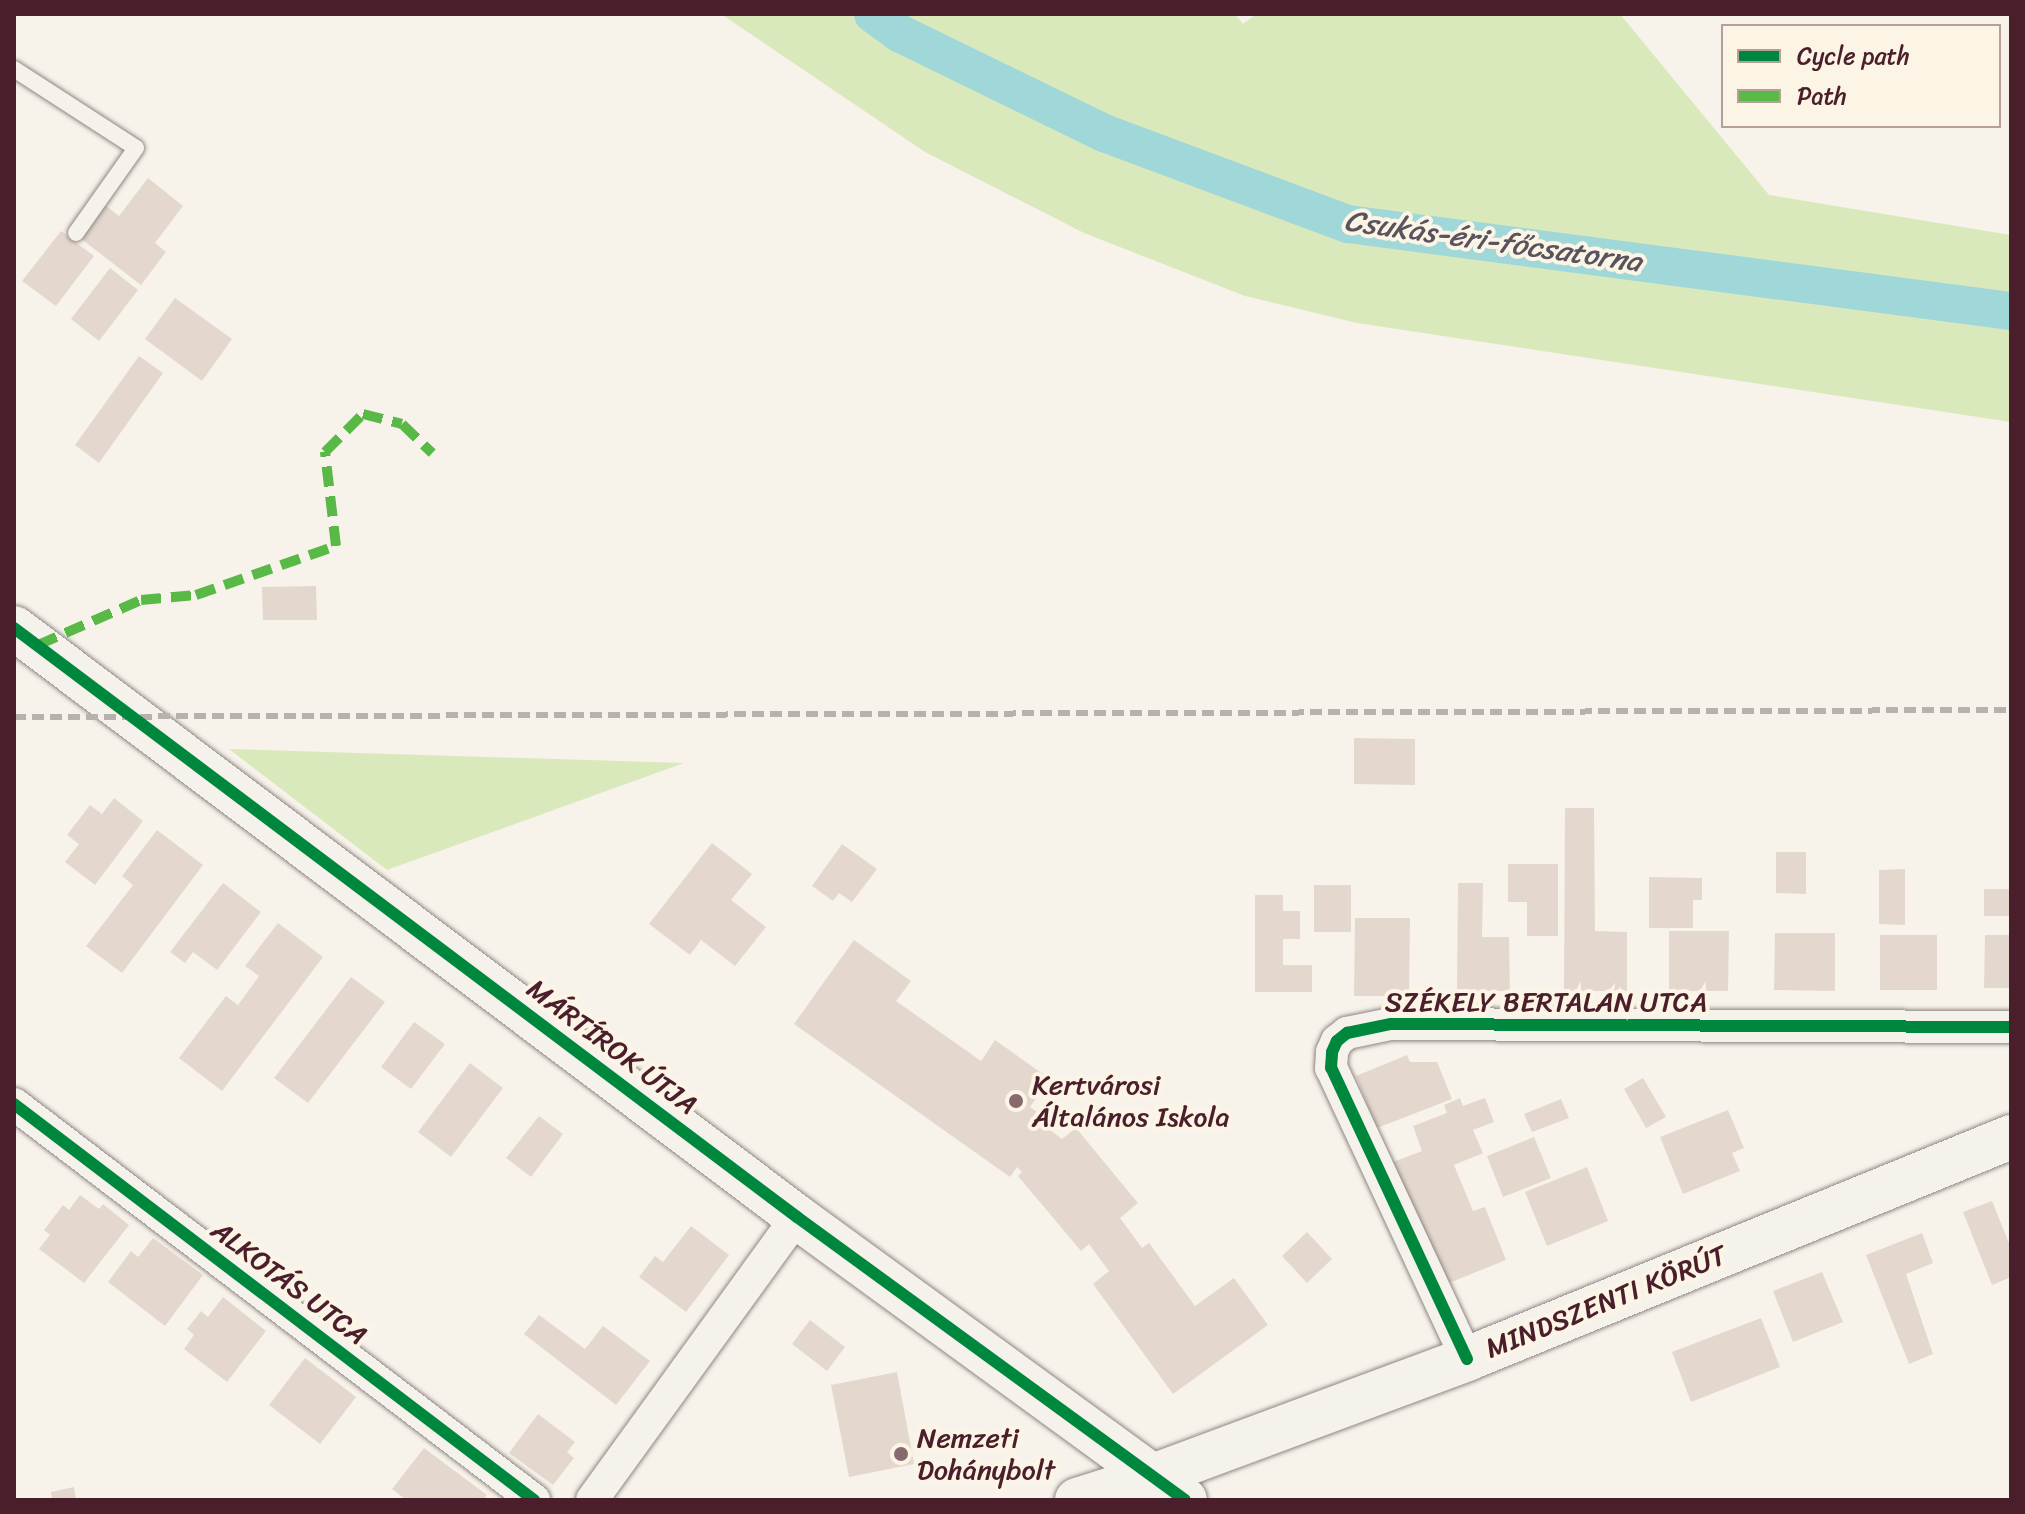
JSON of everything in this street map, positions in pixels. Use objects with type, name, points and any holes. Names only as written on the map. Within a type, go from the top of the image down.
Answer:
[{"type":"street","name":"MÁRTÍROK ÚTJA","points":[[14,628],[797,1217],[1169,1488]]},
{"type":"street","name":"SZÉKELY BERTALAN UTCA","points":[[1467,1359],[1331,1068],[1332,1052],[1337,1041],[1347,1033],[1391,1024],[2011,1027]]},
{"type":"street","name":"ALKOTÁS UTCA","points":[[14,1104],[534,1500]]},
{"type":"street","name":"MINDSZENTI KÖRÚT","points":[[1077,1500],[1169,1488],[1467,1359],[2011,1137]]},
{"type":"street","points":[[592,1500],[797,1217]]},
{"type":"lane","points":[[14,69],[136,148],[76,233]]},
{"type":"green space","points":[[721,14],[1235,14],[1243,24],[1256,14],[1620,14],[1769,195],[2011,235],[2011,422],[1357,323],[1245,296],[1084,233],[925,152]]},
{"type":"green space","points":[[229,749],[684,763],[387,870]]},
{"type":"building","points":[[148,178],[183,206],[155,243],[166,252],[141,285],[80,238],[105,205],[119,216]]},
{"type":"building","points":[[61,231],[94,256],[56,306],[22,281]]},
{"type":"building","points":[[110,268],[138,290],[99,341],[71,319]]},
{"type":"building","points":[[175,298],[232,339],[202,381],[145,339]]},
{"type":"building","points":[[139,356],[163,373],[99,463],[75,445]]},
{"type":"building","points":[[316,586],[317,620],[263,620],[262,587]]},
{"type":"building","points":[[1354,738],[1415,739],[1415,785],[1354,784]]},
{"type":"building","points":[[114,798],[143,821],[95,885],[65,862],[79,844],[67,835],[90,805],[102,814]]},
{"type":"building","points":[[1565,808],[1594,808],[1595,931],[1627,932],[1627,991],[1564,991]]},
{"type":"building","points":[[157,830],[203,865],[122,973],[86,946],[133,885],[122,876]]},
{"type":"building","points":[[712,843],[752,874],[731,900],[766,927],[735,966],[701,940],[690,955],[649,924]]},
{"type":"building","points":[[842,844],[877,869],[852,902],[839,893],[833,901],[812,886]]},
{"type":"building","points":[[1776,852],[1806,852],[1806,894],[1776,893]]},
{"type":"building","points":[[1508,864],[1558,864],[1558,936],[1527,936],[1527,902],[1508,902]]},
{"type":"building","points":[[1905,869],[1905,925],[1879,924],[1879,870]]},
{"type":"building","points":[[1649,877],[1702,878],[1702,900],[1693,900],[1693,928],[1649,928]]},
{"type":"building","points":[[223,883],[261,912],[217,970],[193,952],[185,963],[170,952]]},
{"type":"building","points":[[1458,883],[1483,883],[1482,937],[1509,937],[1510,991],[1457,991]]},
{"type":"building","points":[[1314,885],[1351,885],[1351,932],[1314,932]]},
{"type":"building","points":[[1984,889],[2011,889],[2011,916],[1984,916]]},
{"type":"building","points":[[1255,895],[1283,895],[1283,911],[1300,911],[1300,939],[1283,939],[1283,965],[1312,965],[1312,992],[1255,992]]},
{"type":"building","points":[[1355,918],[1410,918],[1409,996],[1354,996]]},
{"type":"building","points":[[278,923],[323,957],[222,1091],[179,1058],[226,996],[238,1005],[259,976],[245,966]]},
{"type":"building","points":[[1669,931],[1729,931],[1728,991],[1669,991]]},
{"type":"building","points":[[1775,933],[1835,933],[1835,991],[1774,990]]},
{"type":"building","points":[[1880,935],[1937,935],[1937,990],[1880,990]]},
{"type":"building","points":[[1985,935],[2011,935],[2011,988],[1984,988]]},
{"type":"building","points":[[854,940],[911,981],[896,1001],[981,1061],[995,1040],[1050,1079],[1030,1107],[1050,1121],[1046,1127],[1062,1139],[1076,1128],[1138,1203],[1120,1218],[1142,1248],[1149,1243],[1195,1306],[1234,1278],[1268,1325],[1173,1394],[1093,1284],[1109,1271],[1089,1244],[1081,1251],[1018,1176],[1022,1172],[1017,1167],[1010,1177],[794,1024]]},
{"type":"building","points":[[351,977],[385,1002],[308,1103],[274,1078]]},
{"type":"building","points":[[414,1022],[445,1044],[411,1089],[381,1067]]},
{"type":"building","points":[[1407,1055],[1410,1062],[1437,1062],[1452,1099],[1377,1128],[1356,1076]]},
{"type":"building","points":[[470,1063],[503,1088],[451,1157],[418,1132]]},
{"type":"building","points":[[1643,1078],[1666,1117],[1646,1128],[1624,1089]]},
{"type":"building","points":[[1460,1098],[1463,1106],[1485,1098],[1494,1122],[1473,1130],[1483,1153],[1454,1165],[1473,1211],[1485,1207],[1506,1260],[1439,1287],[1393,1162],[1422,1151],[1413,1126],[1447,1113],[1444,1105]]},
{"type":"building","points":[[1561,1099],[1569,1118],[1532,1132],[1524,1114]]},
{"type":"building","points":[[1728,1110],[1744,1148],[1732,1153],[1740,1171],[1683,1194],[1660,1137]]},
{"type":"building","points":[[539,1116],[563,1134],[531,1177],[506,1158]]},
{"type":"building","points":[[1534,1137],[1551,1178],[1503,1197],[1487,1156]]},
{"type":"building","points":[[1587,1167],[1608,1221],[1547,1246],[1525,1192]]},
{"type":"building","points":[[80,1195],[99,1209],[103,1204],[129,1225],[84,1283],[39,1249],[50,1235],[44,1230],[63,1205],[69,1210]]},
{"type":"building","points":[[1992,1201],[2011,1248],[2011,1277],[1992,1285],[1963,1212]]},
{"type":"building","points":[[691,1226],[729,1255],[686,1312],[639,1277],[655,1256],[663,1262]]},
{"type":"building","points":[[1307,1232],[1332,1259],[1307,1283],[1282,1256]]},
{"type":"building","points":[[1922,1233],[1933,1263],[1906,1274],[1933,1354],[1909,1364],[1866,1255]]},
{"type":"building","points":[[153,1238],[203,1275],[165,1326],[108,1282],[131,1251],[138,1257]]},
{"type":"building","points":[[1822,1272],[1843,1322],[1793,1342],[1773,1291]]},
{"type":"building","points":[[223,1297],[266,1331],[227,1382],[184,1349],[194,1335],[187,1329],[201,1311],[208,1317]]},
{"type":"building","points":[[539,1315],[585,1349],[603,1326],[650,1361],[616,1405],[524,1334]]},
{"type":"building","points":[[1761,1318],[1780,1367],[1691,1402],[1672,1352]]},
{"type":"building","points":[[810,1320],[845,1347],[827,1371],[792,1344]]},
{"type":"building","points":[[305,1358],[356,1397],[320,1444],[269,1405]]},
{"type":"building","points":[[897,1372],[914,1464],[849,1477],[831,1385]]},
{"type":"building","points":[[538,1414],[575,1442],[567,1452],[574,1458],[553,1485],[509,1453]]},
{"type":"building","points":[[424,1448],[487,1495],[483,1500],[406,1500],[392,1489]]},
{"type":"building","points":[[74,1487],[76,1500],[52,1500],[51,1492]]},
{"type":"waterway","name":"Csukás-éri-főcsatorna","points":[[873,14],[901,34],[1104,133],[1348,224],[2011,311]]},
{"type":"railway","points":[[14,717],[2011,710]]},
{"type":"marked path","points":[[38,645],[141,600],[196,595],[336,546],[325,452],[363,414],[402,424],[432,453]]},
{"type":"cycle path","points":[[14,628],[797,1217],[1185,1500]]},
{"type":"cycle path","points":[[1467,1359],[1331,1068],[1332,1052],[1337,1041],[1347,1033],[1391,1024],[2011,1027]]},
{"type":"cycle path","points":[[14,1104],[534,1500]]},
{"type":"place","name":"Kertvárosi Általános Iskola","points":[[1016,1101]]},
{"type":"place","name":"Nemzeti Dohánybolt","points":[[901,1454]]}]
